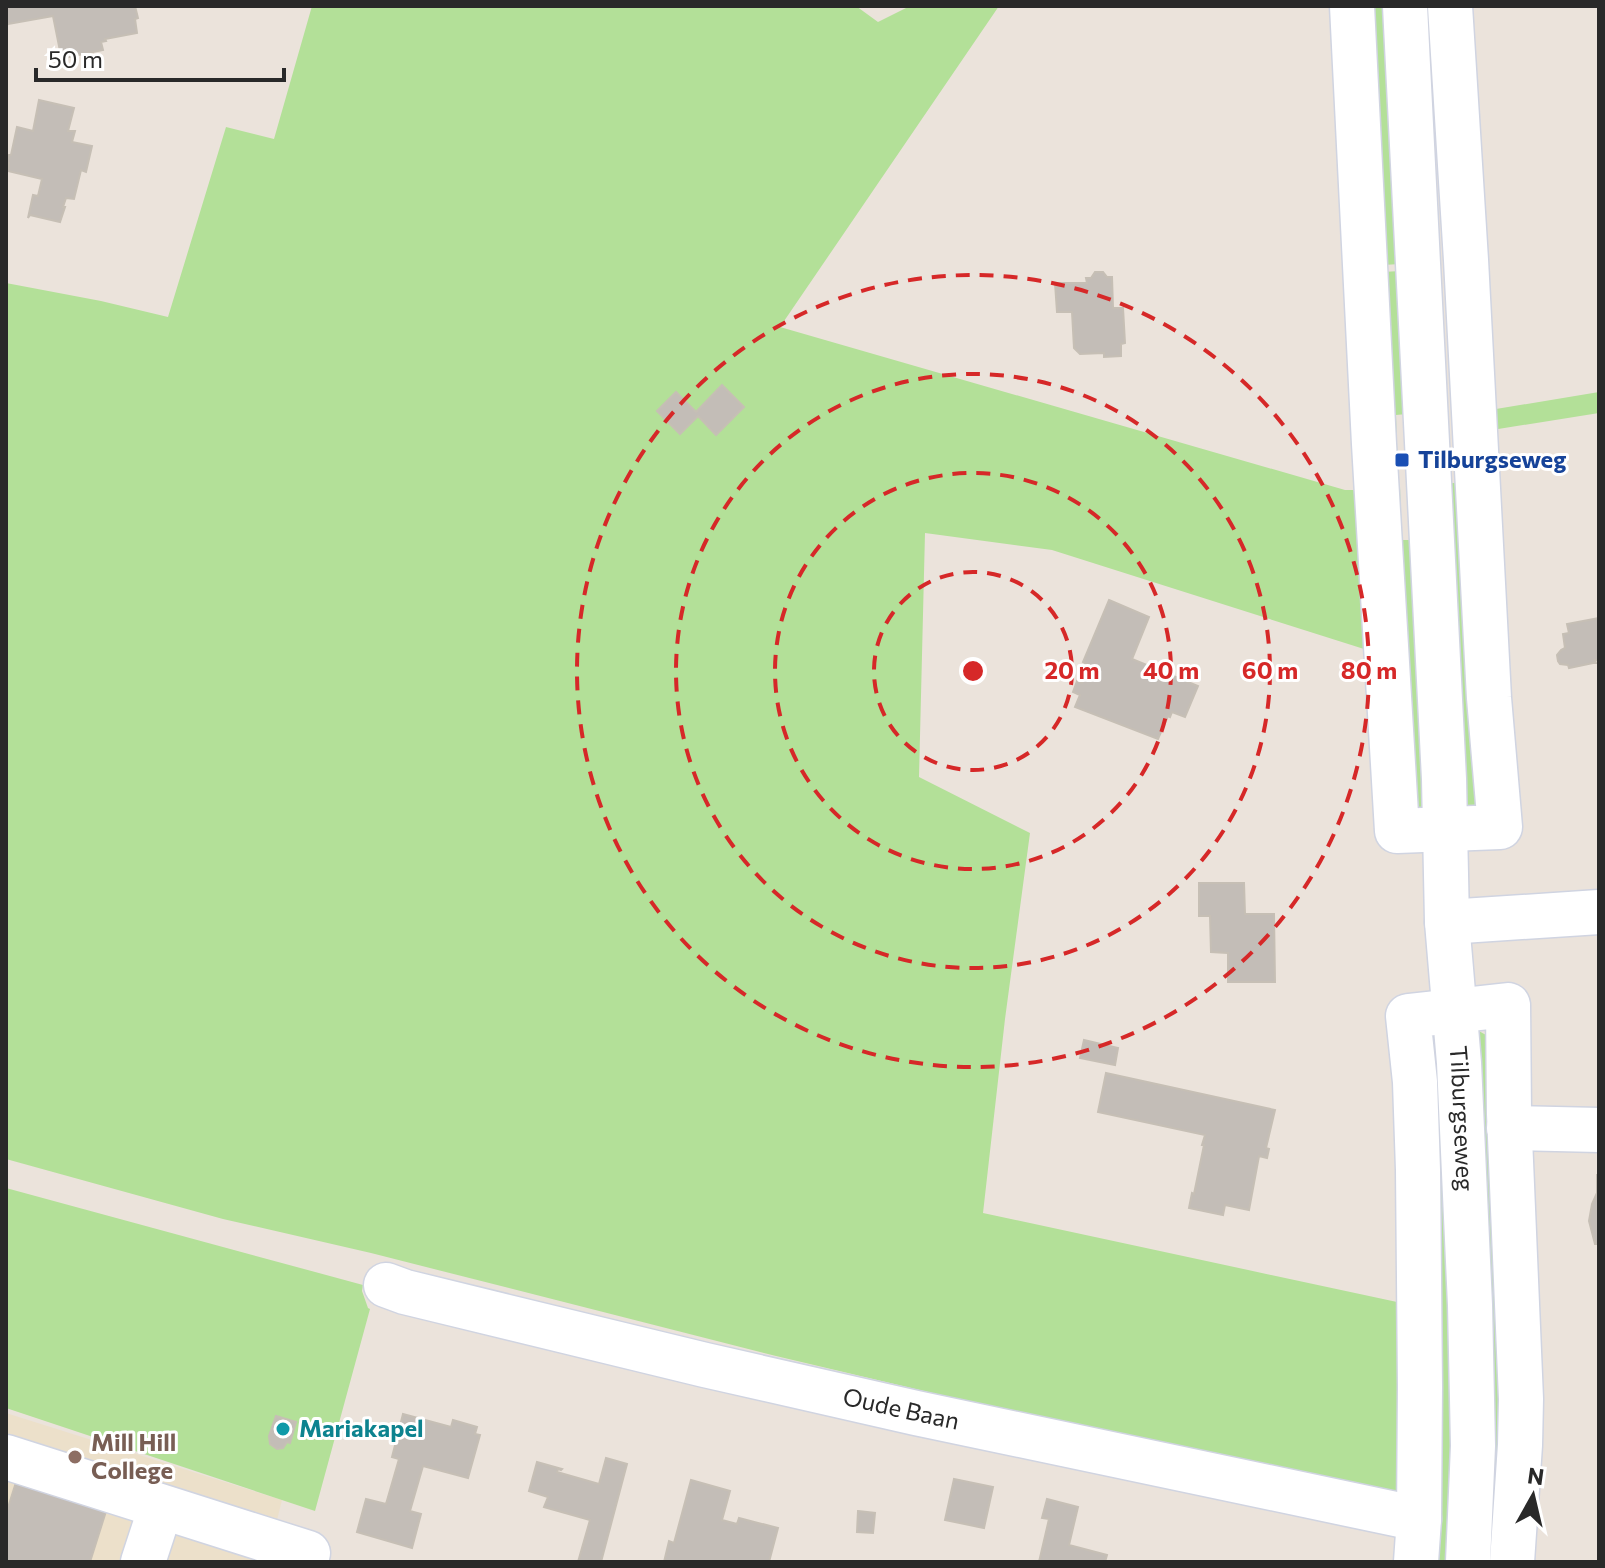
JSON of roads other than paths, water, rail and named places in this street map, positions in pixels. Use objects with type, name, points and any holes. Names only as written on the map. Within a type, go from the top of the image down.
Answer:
[{"type":"street","points":[[1352,6],[1397,831],[1500,827],[1489,698],[1450,6]]},
{"type":"street","name":"Tilburgseweg","points":[[1405,6],[1446,829],[1447,922],[1459,1063],[1472,1363],[1473,1446],[1468,1562]]},
{"type":"street","points":[[1447,922],[1599,912]]},
{"type":"street","name":"Tilburgseweg","points":[[1416,1562],[1420,1387],[1418,1170],[1415,1082],[1408,1016],[1508,1005],[1509,1128],[1521,1399],[1512,1562]]},
{"type":"street","points":[[1509,1128],[1599,1130]]},
{"type":"street","name":"Oude Baan","points":[[386,1285],[870,1403],[1419,1519]]},
{"type":"street","points":[[6,1457],[161,1507],[235,1547],[309,1551]]},
{"type":"street","points":[[143,1562],[161,1507]]},
{"type":"place","name":"Tilburgseweg","points":[[1402,460]]},
{"type":"place","name":"Mariakapel","points":[[283,1429]]},
{"type":"place","name":"Mill Hill College","points":[[75,1457]]}]
